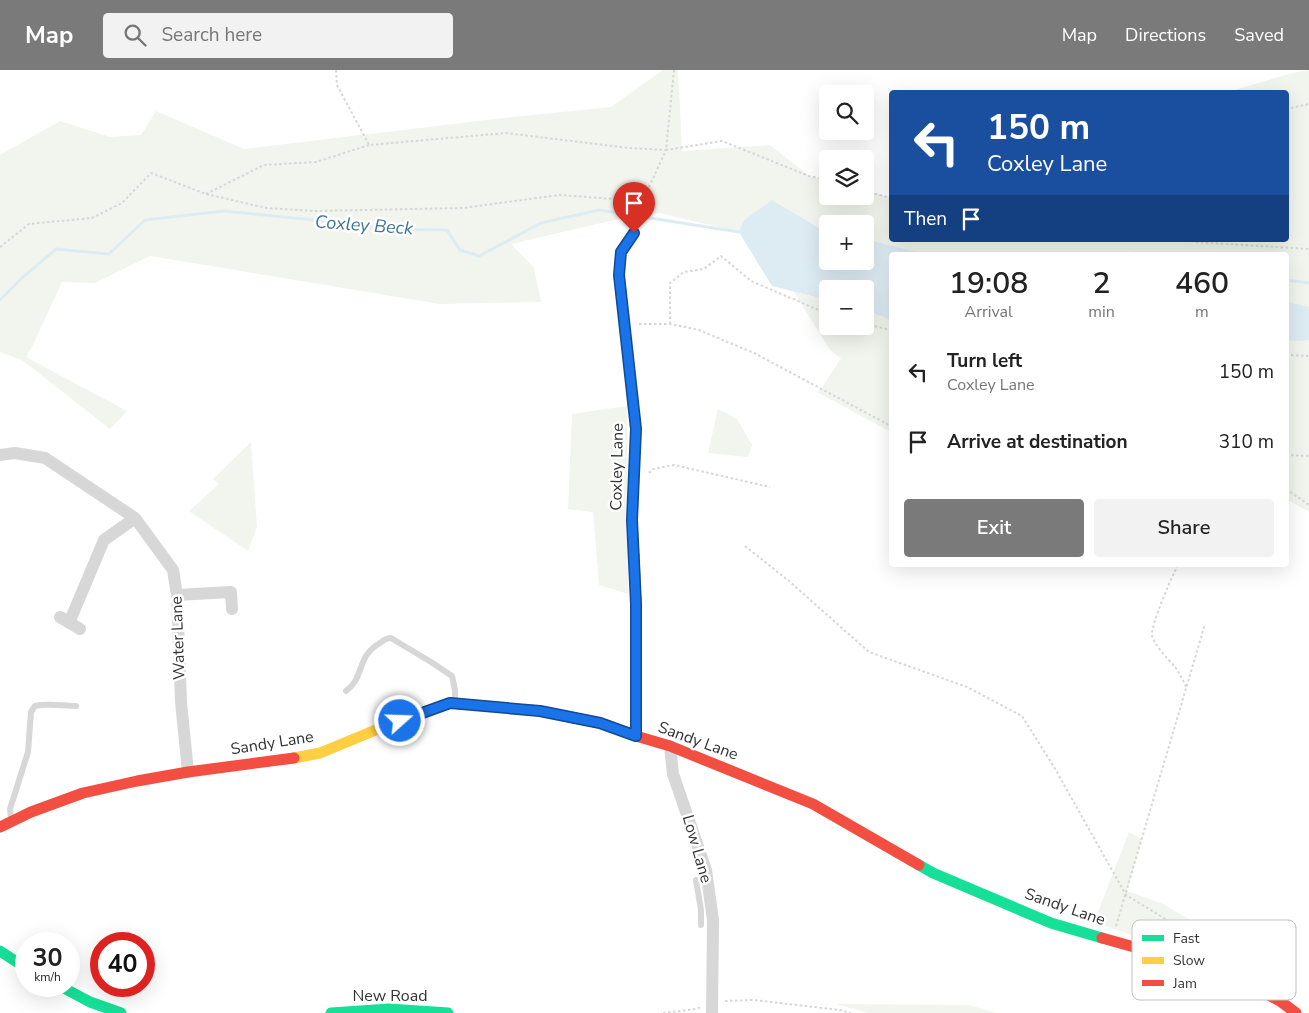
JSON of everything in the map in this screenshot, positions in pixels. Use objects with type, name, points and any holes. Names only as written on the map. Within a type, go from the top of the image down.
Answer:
[{"type":"main road","name":"Coxley Lane","points":[[634,233],[621,252],[619,275],[636,429],[632,520],[636,604],[636,736]]},
{"type":"main road","name":"Sandy Lane","points":[[0,828],[31,812],[83,793],[188,772],[285,760],[320,753],[382,727],[450,703],[540,711],[600,723],[670,746],[813,804],[932,873],[1051,923],[1132,946]]},
{"type":"main road","points":[[0,951],[15,961]]},
{"type":"main road","points":[[80,997],[121,1013]]},
{"type":"main road","name":"Sandy Lane","points":[[1278,1000],[1296,1013]]},
{"type":"main road","name":"New Road","points":[[331,1013],[390,1009],[448,1013]]},
{"type":"street","name":"Water Lane","points":[[0,455],[16,453],[46,458],[135,518],[173,570],[177,595],[181,702],[188,772]]},
{"type":"street","points":[[80,629],[65,620],[104,540],[135,518]]},
{"type":"street","points":[[177,595],[237,592],[232,610]]},
{"type":"street","name":"Low Lane","points":[[670,746],[673,774],[706,870],[706,910],[713,920],[712,1007]]},
{"type":"lane","points":[[346,691],[352,687],[359,676],[364,660],[373,647],[387,638],[391,638],[452,676],[455,703]]},
{"type":"lane","points":[[11,822],[10,809],[28,752],[31,712],[35,706],[43,704],[76,706]]},
{"type":"lane","points":[[696,880],[706,910],[701,925]]},
{"type":"path","points":[[336,70],[337,85],[369,145]]},
{"type":"path","points":[[634,233],[641,216],[643,200],[666,150],[674,70]]},
{"type":"path","points":[[1289,107],[1309,104]]},
{"type":"path","points":[[206,194],[264,166],[316,162],[369,145],[506,133],[629,148],[666,150],[722,141],[809,176],[819,178]]},
{"type":"path","points":[[0,247],[29,224],[92,218],[122,204],[150,173],[206,194],[266,208],[315,211],[464,208],[559,195],[643,200]]},
{"type":"path","points":[[874,193],[889,197]]},
{"type":"path","points":[[1195,242],[1309,249]]},
{"type":"path","points":[[670,324],[670,283],[684,272],[704,269],[721,256],[751,281],[819,310]]},
{"type":"path","points":[[624,325],[670,324],[699,330],[754,353],[889,425]]},
{"type":"path","points":[[874,326],[889,330]]},
{"type":"path","points":[[1289,355],[1309,356]]},
{"type":"path","points":[[1289,455],[1309,456]]},
{"type":"path","points":[[634,485],[652,469],[674,465],[770,487]]},
{"type":"path","points":[[1289,491],[1309,505]]},
{"type":"path","points":[[744,546],[789,581],[869,652],[967,687],[1022,716],[1054,767],[1126,895],[1167,920]]},
{"type":"path","points":[[1177,567],[1156,618],[1152,636],[1187,688]]},
{"type":"path","points":[[1112,940],[1205,624]]},
{"type":"path","points":[[663,1013],[753,1000],[840,1010],[851,1013]]},
{"type":"shaded area","points":[[663,70],[678,70],[682,151],[770,145],[809,176],[819,179],[819,205],[874,205],[874,193],[889,197],[889,242],[1289,242],[1289,90],[1235,90],[1292,73],[1309,70],[1309,512],[1289,501],[1289,252],[916,252],[874,241],[874,215],[819,215],[819,228],[772,200],[744,220],[739,232],[660,213],[627,217],[511,244],[534,268],[541,302],[440,304],[150,256],[95,283],[62,282],[26,357],[127,411],[110,429],[22,360],[0,352],[0,155],[60,121],[110,137],[141,135],[156,111],[244,149],[611,107]]},
{"type":"shaded area","points":[[772,200],[819,228],[819,270],[874,270],[874,241],[917,252],[889,252],[889,319],[874,313],[874,280],[819,280],[819,298],[772,286],[739,232],[744,220]]},
{"type":"shaded area","points":[[794,292],[819,298],[819,332]]},
{"type":"shaded area","points":[[1289,303],[1309,307],[1309,340],[1289,340]]},
{"type":"shaded area","points":[[874,313],[889,319],[889,431],[817,392],[841,358],[830,350],[821,335],[874,335]]},
{"type":"shaded area","points":[[627,406],[628,594],[599,585],[593,512],[568,509],[572,414]]},
{"type":"shaded area","points":[[718,409],[737,419],[752,445],[748,457],[708,453]]},
{"type":"shaded area","points":[[251,442],[257,527],[248,551],[189,511],[219,484],[213,479]]},
{"type":"shaded area","points":[[1129,832],[1142,839],[1127,891],[1163,904],[1190,920],[1132,920],[1132,935],[1094,922]]},
{"type":"shaded area","points":[[836,1004],[968,1005],[997,1013],[868,1013]]},
{"type":"waterway","name":"Coxley Beck","points":[[0,300],[56,249],[109,254],[145,220],[224,211],[334,222],[379,229],[447,230],[460,250],[479,256],[541,223],[599,210],[739,232]]},
{"type":"waterway","name":"Coxley Beck","points":[[1289,280],[1309,283]]},
{"type":"traffic: fast","points":[[919,865],[933,873],[1051,923],[1102,938]]},
{"type":"traffic: fast","points":[[0,951],[15,961]]},
{"type":"traffic: fast","points":[[80,997],[121,1013]]},
{"type":"traffic: fast","points":[[331,1013],[389,1009],[448,1013]]},
{"type":"traffic: slow","points":[[634,233],[621,252],[619,275],[636,429],[632,520],[634,555]]},
{"type":"traffic: slow","points":[[294,758],[320,753],[383,727],[450,703],[540,711],[569,717]]},
{"type":"traffic: jam","points":[[634,555],[636,736]]},
{"type":"traffic: jam","points":[[569,717],[600,723],[670,746],[813,804],[919,865]]},
{"type":"traffic: jam","points":[[0,827],[31,812],[83,793],[188,772],[294,758]]},
{"type":"traffic: jam","points":[[1102,938],[1132,946]]},
{"type":"traffic: jam","points":[[1278,1000],[1296,1013]]},
{"type":"route","points":[[400,721],[450,703],[540,711],[600,723],[636,736],[636,604],[632,520],[636,429],[619,275],[621,252],[634,233]]}]
